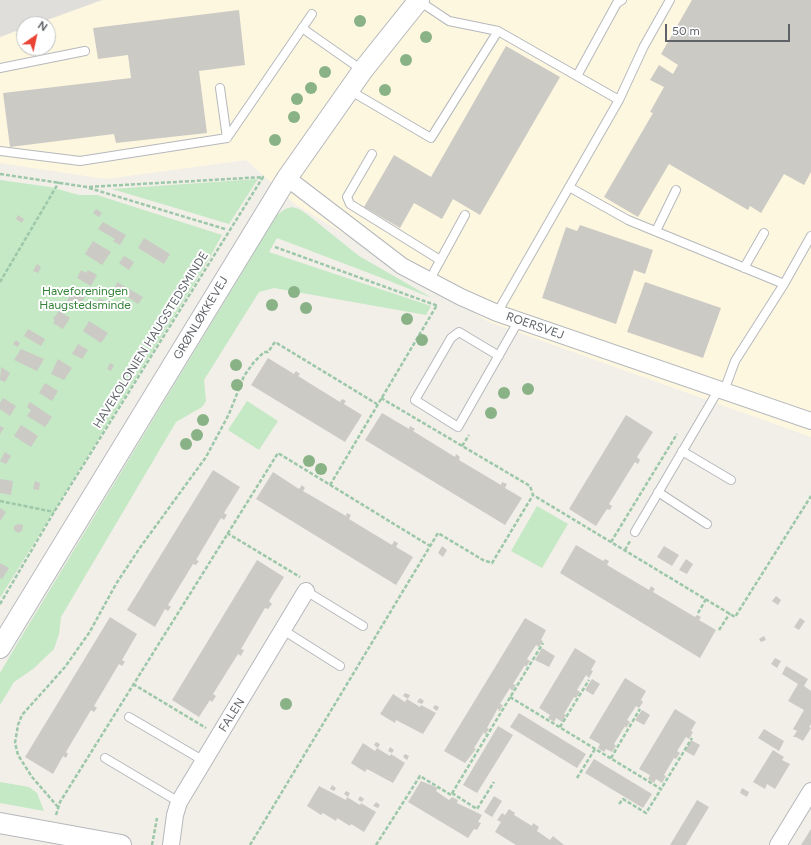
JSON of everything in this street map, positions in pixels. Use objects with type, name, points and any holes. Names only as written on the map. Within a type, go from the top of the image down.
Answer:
[{"type":"street","name":"GRØNLØKKEVEJ","points":[[0,648],[287,178],[363,70],[419,0]]},
{"type":"street","name":"ROERSVEJ","points":[[287,178],[402,266],[428,281],[497,313],[811,421]]},
{"type":"street","name":"FALEN","points":[[171,845],[175,815],[179,802],[306,591]]},
{"type":"street","points":[[778,845],[811,791]]},
{"type":"street","points":[[0,824],[121,845]]},
{"type":"lane","points":[[419,0],[449,20],[498,31],[619,100]]},
{"type":"lane","points":[[577,76],[618,3],[622,0]]},
{"type":"lane","points":[[497,313],[619,100],[644,46],[670,0]]},
{"type":"lane","points":[[0,151],[80,161],[227,138],[312,14]]},
{"type":"lane","points":[[302,28],[363,70]]},
{"type":"lane","points":[[349,90],[431,138],[498,31]]},
{"type":"lane","points":[[0,68],[85,51]]},
{"type":"lane","points":[[220,88],[227,138]]},
{"type":"lane","points":[[372,154],[347,197],[350,204],[440,260]]},
{"type":"lane","points":[[569,187],[628,220],[784,284]]},
{"type":"lane","points":[[656,231],[676,190]]},
{"type":"lane","points":[[428,281],[465,215]]},
{"type":"lane","points":[[744,268],[764,233]]},
{"type":"lane","points":[[635,532],[682,451],[722,390],[735,361],[784,284],[808,250],[811,236]]},
{"type":"lane","points":[[498,356],[459,332],[451,338],[415,400],[458,427],[519,320]]},
{"type":"lane","points":[[682,451],[731,480]]},
{"type":"lane","points":[[658,492],[707,524]]},
{"type":"lane","points":[[306,591],[363,626]]},
{"type":"lane","points":[[283,630],[340,666]]},
{"type":"lane","points":[[129,716],[204,761]]},
{"type":"lane","points":[[105,758],[179,802]]},
{"type":"path","points":[[0,174],[87,187],[224,229]]},
{"type":"path","points":[[87,187],[264,177],[287,178]]},
{"type":"path","name":"HAVEKOLONIEN HAUGSTEDSMINDE","points":[[0,604],[54,512],[264,177]]},
{"type":"path","points":[[0,282],[59,182]]},
{"type":"path","points":[[275,247],[444,308],[456,305],[462,296]]},
{"type":"path","points":[[330,485],[437,305]]},
{"type":"path","points":[[58,807],[32,777],[18,755],[15,743],[18,724],[26,711],[65,667],[89,633],[116,584],[139,549],[206,457],[229,414],[244,376],[254,362],[264,352],[268,352],[275,342],[377,404]]},
{"type":"path","points":[[381,398],[530,486],[533,495],[735,617],[811,496]]},
{"type":"path","points":[[611,542],[678,431]]},
{"type":"path","points":[[52,833],[58,807],[133,684],[278,453],[430,546]]},
{"type":"path","points":[[250,845],[438,533],[482,560],[492,563],[533,495]]},
{"type":"path","points":[[0,501],[54,512]]},
{"type":"path","points":[[228,533],[300,576]]},
{"type":"path","points":[[698,613],[706,599]]},
{"type":"path","points":[[719,630],[730,613]]},
{"type":"path","points":[[452,794],[543,643]]},
{"type":"path","points":[[560,727],[589,680]]},
{"type":"path","points":[[133,684],[206,729]]},
{"type":"path","points":[[510,697],[661,789]]},
{"type":"path","points":[[610,758],[640,709]]},
{"type":"path","points":[[619,804],[623,798],[646,813],[692,738]]},
{"type":"path","points":[[576,778],[595,749]]},
{"type":"path","points":[[376,845],[420,776],[477,809],[494,782]]},
{"type":"shaded area","points":[[0,0],[102,0],[56,17],[16,16],[16,31],[0,37]]},
{"type":"shaded area","points":[[102,0],[811,0],[811,437],[489,322],[295,204],[246,160],[106,179],[0,163],[0,37],[16,31],[16,56],[56,56],[56,17]]},
{"type":"green space","points":[[258,179],[229,224],[112,189]]},
{"type":"green space","name":"Haveforeningen Haugstedsminde","points":[[0,180],[50,187],[79,195],[97,195],[222,235],[204,268],[0,598]]},
{"type":"green space","points":[[292,207],[299,209],[308,215],[359,256],[432,298],[277,238],[269,252],[431,306],[426,315],[274,288],[259,292],[204,380],[206,401],[202,407],[176,422],[61,617],[59,634],[54,649],[33,669],[14,682],[0,705],[0,673],[17,644],[277,215],[285,209]]},
{"type":"green space","points":[[247,401],[278,421],[259,450],[228,430]]},
{"type":"green space","points":[[537,506],[568,524],[542,568],[511,551]]},
{"type":"green space","points":[[0,782],[29,787],[37,793],[44,811],[0,803]]},
{"type":"building","points":[[692,0],[811,0],[811,172],[804,185],[784,174],[761,213],[750,206],[748,210],[669,164],[638,217],[604,197],[653,113],[650,112],[664,87],[650,80],[659,65],[673,74],[678,65],[661,54]]},
{"type":"building","points":[[239,10],[245,65],[199,71],[207,133],[116,143],[114,134],[10,147],[3,93],[131,78],[128,55],[98,59],[93,28]]},
{"type":"building","points":[[506,46],[560,77],[480,215],[453,199],[442,219],[414,203],[400,228],[364,207],[394,155],[431,177]]},
{"type":"building","points":[[96,209],[102,213],[99,217],[93,213]]},
{"type":"building","points":[[18,215],[24,219],[22,223],[16,219]]},
{"type":"building","points":[[103,222],[126,235],[120,245],[113,241],[115,239],[98,229]]},
{"type":"building","points":[[580,225],[653,250],[645,274],[634,270],[616,324],[542,298],[566,227],[577,231]]},
{"type":"building","points":[[144,238],[170,254],[164,264],[138,248]]},
{"type":"building","points":[[93,241],[111,252],[102,265],[85,254]]},
{"type":"building","points":[[124,256],[134,262],[129,270],[119,263]]},
{"type":"building","points":[[37,264],[41,267],[38,273],[33,271]]},
{"type":"building","points":[[81,270],[86,273],[88,270],[97,275],[91,286],[77,278]]},
{"type":"building","points":[[117,282],[143,297],[138,304],[115,288]]},
{"type":"building","points":[[645,282],[721,308],[703,358],[627,332]]},
{"type":"building","points":[[177,287],[181,290],[178,296],[173,293]]},
{"type":"building","points":[[74,290],[85,297],[77,309],[66,302]]},
{"type":"building","points":[[99,298],[107,302],[101,312],[93,307]]},
{"type":"building","points":[[59,311],[70,318],[63,329],[53,323],[55,320],[53,319]]},
{"type":"building","points":[[89,321],[108,333],[101,343],[83,331]]},
{"type":"building","points":[[28,329],[45,339],[41,346],[24,336]]},
{"type":"building","points":[[16,340],[20,343],[18,347],[13,344]]},
{"type":"building","points":[[78,344],[88,350],[82,359],[72,354]]},
{"type":"building","points":[[21,349],[44,359],[37,371],[14,360]]},
{"type":"building","points":[[268,358],[294,374],[296,371],[300,374],[298,376],[340,402],[342,399],[346,401],[344,404],[362,415],[345,442],[251,385]]},
{"type":"building","points":[[58,359],[72,368],[64,380],[51,374]]},
{"type":"building","points":[[110,363],[114,365],[111,371],[107,369]]},
{"type":"building","points":[[1,367],[10,373],[5,382],[0,380]]},
{"type":"building","points":[[45,383],[58,391],[52,401],[39,393]]},
{"type":"building","points":[[3,398],[16,406],[10,416],[0,409],[0,403]]},
{"type":"building","points":[[30,402],[52,417],[45,427],[27,416],[31,410],[27,407]]},
{"type":"building","points":[[382,413],[409,429],[410,426],[415,429],[413,431],[455,457],[456,454],[460,457],[459,460],[501,485],[502,482],[507,484],[505,488],[522,498],[505,525],[365,440]]},
{"type":"building","points":[[626,415],[653,432],[637,457],[640,460],[638,464],[635,462],[609,504],[612,506],[610,510],[607,509],[596,526],[569,509]]},
{"type":"building","points":[[21,425],[38,436],[31,447],[14,436]]},
{"type":"building","points":[[0,426],[4,428],[0,434]]},
{"type":"building","points":[[5,452],[11,456],[6,464],[0,461]]},
{"type":"building","points":[[213,470],[240,487],[224,513],[227,515],[224,520],[221,518],[196,560],[199,561],[196,565],[193,564],[168,605],[171,607],[168,611],[165,609],[155,627],[127,610]]},
{"type":"building","points":[[273,472],[299,489],[302,485],[305,488],[303,491],[346,516],[347,513],[351,515],[349,519],[392,545],[394,541],[398,543],[396,547],[413,557],[396,585],[256,499]]},
{"type":"building","points":[[0,479],[13,481],[11,495],[0,493]]},
{"type":"building","points":[[35,481],[40,483],[39,490],[33,489]]},
{"type":"building","points":[[0,508],[6,512],[0,521]]},
{"type":"building","points":[[18,524],[23,525],[22,531],[18,533],[14,530],[14,526]]},
{"type":"building","points":[[576,545],[603,561],[605,559],[609,561],[607,565],[649,590],[651,586],[655,589],[653,592],[695,617],[697,615],[701,617],[699,620],[716,630],[700,658],[560,573]]},
{"type":"building","points":[[442,546],[447,550],[443,557],[438,553]]},
{"type":"building","points":[[664,546],[679,555],[672,566],[657,557]]},
{"type":"building","points":[[686,559],[693,564],[687,574],[679,570]]},
{"type":"building","points":[[257,560],[284,577],[269,601],[272,604],[268,609],[265,608],[241,649],[244,650],[241,656],[238,654],[213,694],[216,696],[212,702],[210,700],[199,717],[172,700]]},
{"type":"building","points":[[0,563],[9,568],[2,579],[0,578]]},
{"type":"building","points":[[776,596],[781,600],[778,605],[772,601]]},
{"type":"building","points":[[110,617],[137,634],[122,660],[125,662],[122,666],[119,664],[94,706],[97,708],[94,712],[91,710],[66,752],[68,754],[66,758],[63,756],[53,774],[25,757]]},
{"type":"building","points":[[525,618],[546,630],[541,640],[543,641],[539,647],[536,645],[527,659],[530,661],[526,667],[525,665],[513,684],[516,685],[512,691],[510,688],[500,704],[503,705],[499,712],[498,708],[487,728],[489,729],[485,735],[484,732],[474,748],[476,749],[465,763],[444,751]]},
{"type":"building","points":[[800,618],[805,621],[799,630],[794,627]]},
{"type":"building","points":[[764,636],[766,640],[761,642],[759,639]]},
{"type":"building","points":[[542,648],[555,656],[549,667],[535,660]]},
{"type":"building","points":[[575,648],[596,661],[589,678],[586,675],[577,690],[580,692],[576,698],[574,697],[564,714],[566,715],[562,722],[556,718],[554,722],[548,718],[550,715],[539,708]]},
{"type":"building","points":[[775,658],[781,661],[777,668],[771,664]]},
{"type":"building","points":[[786,666],[808,679],[804,686],[811,691],[811,724],[809,727],[811,728],[803,741],[793,737],[797,731],[793,729],[804,710],[788,701],[798,684],[782,674]]},
{"type":"building","points":[[625,678],[646,691],[641,700],[643,702],[639,708],[636,706],[627,720],[630,722],[626,728],[625,726],[614,744],[616,746],[612,752],[606,749],[604,752],[598,748],[600,744],[589,738]]},
{"type":"building","points":[[592,679],[600,684],[593,695],[585,690]]},
{"type":"building","points":[[405,693],[410,695],[408,699],[403,696]]},
{"type":"building","points":[[393,694],[405,702],[407,699],[420,707],[421,705],[436,713],[423,734],[396,720],[395,723],[380,714]]},
{"type":"building","points":[[420,698],[424,701],[422,704],[417,702]]},
{"type":"building","points":[[435,705],[439,707],[437,711],[433,708]]},
{"type":"building","points":[[675,709],[696,722],[689,739],[686,737],[677,751],[680,753],[676,759],[674,758],[664,775],[666,776],[662,783],[656,779],[654,783],[648,779],[650,775],[639,769]]},
{"type":"building","points":[[642,710],[650,715],[644,725],[635,720]]},
{"type":"building","points":[[519,713],[586,754],[577,768],[510,727]]},
{"type":"building","points":[[498,726],[513,735],[477,793],[463,785]]},
{"type":"building","points":[[764,729],[784,741],[779,751],[758,738]]},
{"type":"building","points":[[691,740],[700,745],[694,756],[685,751]]},
{"type":"building","points":[[376,742],[380,744],[378,748],[374,745]]},
{"type":"building","points":[[363,743],[375,751],[377,748],[390,756],[391,754],[405,763],[393,783],[367,769],[365,772],[351,763]]},
{"type":"building","points":[[390,747],[394,750],[392,753],[388,751]]},
{"type":"building","points":[[773,750],[784,757],[782,760],[790,764],[775,789],[767,784],[765,789],[753,782]]},
{"type":"building","points":[[405,754],[409,756],[407,760],[403,757]]},
{"type":"building","points":[[594,759],[652,794],[643,808],[585,773]]},
{"type":"building","points":[[421,781],[438,788],[436,791],[449,800],[452,797],[458,800],[457,803],[482,815],[478,822],[481,823],[477,830],[474,829],[468,838],[408,802]]},
{"type":"building","points":[[332,785],[336,788],[334,791],[330,789]]},
{"type":"building","points":[[319,786],[346,800],[347,797],[360,805],[361,803],[376,812],[364,832],[337,818],[336,821],[323,813],[321,815],[307,806]]},
{"type":"building","points":[[742,788],[749,792],[747,797],[740,793]]},
{"type":"building","points":[[346,791],[350,793],[348,797],[344,794]]},
{"type":"building","points":[[360,796],[364,799],[362,802],[358,800]]},
{"type":"building","points":[[494,796],[502,801],[492,817],[484,812]]},
{"type":"building","points":[[697,800],[709,807],[686,845],[670,845]]},
{"type":"building","points":[[376,802],[380,805],[378,808],[373,806]]},
{"type":"building","points":[[509,809],[515,813],[514,815],[532,826],[533,823],[539,827],[537,831],[550,840],[553,836],[564,845],[516,845],[495,832],[501,822],[497,820],[502,813],[505,815]]},
{"type":"building","points":[[811,829],[811,845],[801,845]]}]
